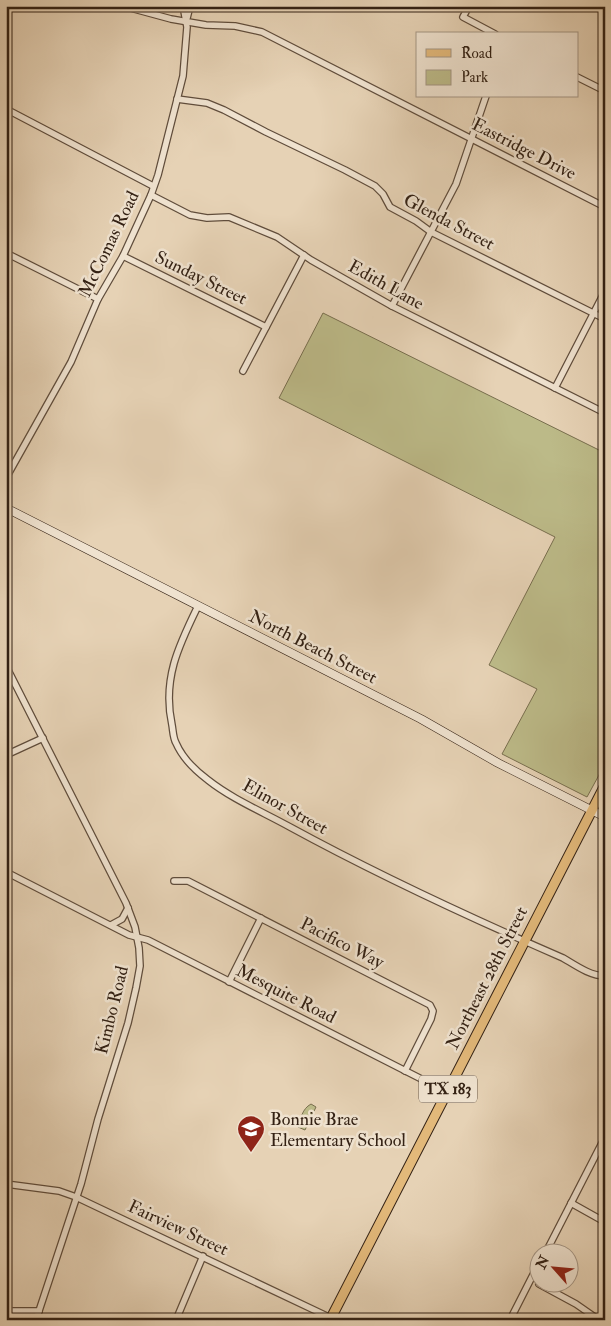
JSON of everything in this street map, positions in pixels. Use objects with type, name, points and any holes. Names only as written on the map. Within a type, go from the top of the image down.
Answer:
[{"type":"main road","name":"North Beach Street","points":[[6,508],[421,719],[498,763],[605,817]]},
{"type":"main road","name":"Northeast 28th Street","points":[[331,1319],[605,785]]},
{"type":"street","name":"Eastridge Drive","points":[[123,6],[170,19],[236,26],[262,32],[605,207]]},
{"type":"street","name":"McComas Road","points":[[6,478],[71,362],[98,299],[123,256],[151,195],[158,175],[183,76],[187,28],[184,6]]},
{"type":"street","points":[[186,20],[190,6]]},
{"type":"street","points":[[469,6],[463,17],[490,32]]},
{"type":"street","points":[[578,78],[605,91]]},
{"type":"street","points":[[392,306],[456,184],[485,98]]},
{"type":"street","name":"Glenda Street","points":[[177,100],[207,104],[224,110],[345,170],[375,186],[383,194],[390,207],[416,221],[431,232],[605,319]]},
{"type":"street","points":[[6,109],[153,186]]},
{"type":"street","name":"Edith Lane","points":[[151,195],[190,215],[207,218],[229,217],[277,237],[304,255],[392,306],[605,413]]},
{"type":"street","points":[[6,253],[98,299]]},
{"type":"street","points":[[243,371],[304,255]]},
{"type":"street","name":"Sunday Street","points":[[123,256],[266,326]]},
{"type":"street","points":[[555,388],[605,291]]},
{"type":"street","name":"Elinor Street","points":[[198,606],[174,659],[169,677],[169,714],[176,743],[187,761],[208,780],[228,793],[322,845],[594,974],[605,976]]},
{"type":"street","name":"Kimbo Road","points":[[6,666],[128,908],[137,937],[140,966],[136,988],[76,1197],[36,1320]]},
{"type":"street","points":[[6,755],[43,738]]},
{"type":"street","name":"Mesquite Road","points":[[6,872],[111,925],[148,940],[447,1092]]},
{"type":"street","name":"Pacifico Way","points":[[174,881],[188,881],[430,1005],[433,1011],[431,1019],[405,1071]]},
{"type":"street","points":[[111,925],[122,919],[128,908]]},
{"type":"street","points":[[229,982],[261,918]]},
{"type":"street","points":[[550,1244],[605,1137]]},
{"type":"street","name":"Fairview Street","points":[[6,1184],[59,1191],[76,1197],[203,1256],[331,1319]]},
{"type":"street","points":[[571,1203],[605,1222]]},
{"type":"street","points":[[176,1320],[203,1256]]},
{"type":"street","points":[[510,1320],[528,1285]]},
{"type":"street","points":[[558,1294],[599,1320]]},
{"type":"street","points":[[6,1310],[39,1311]]},
{"type":"green space","points":[[323,313],[605,453],[605,764],[587,797],[502,754],[537,689],[489,665],[555,537],[279,398]]},
{"type":"green space","points":[[311,1104],[316,1107],[305,1130],[298,1127],[304,1111]]},
{"type":"place","name":"Bonnie Brae Elementary School","points":[[251,1153]]}]
